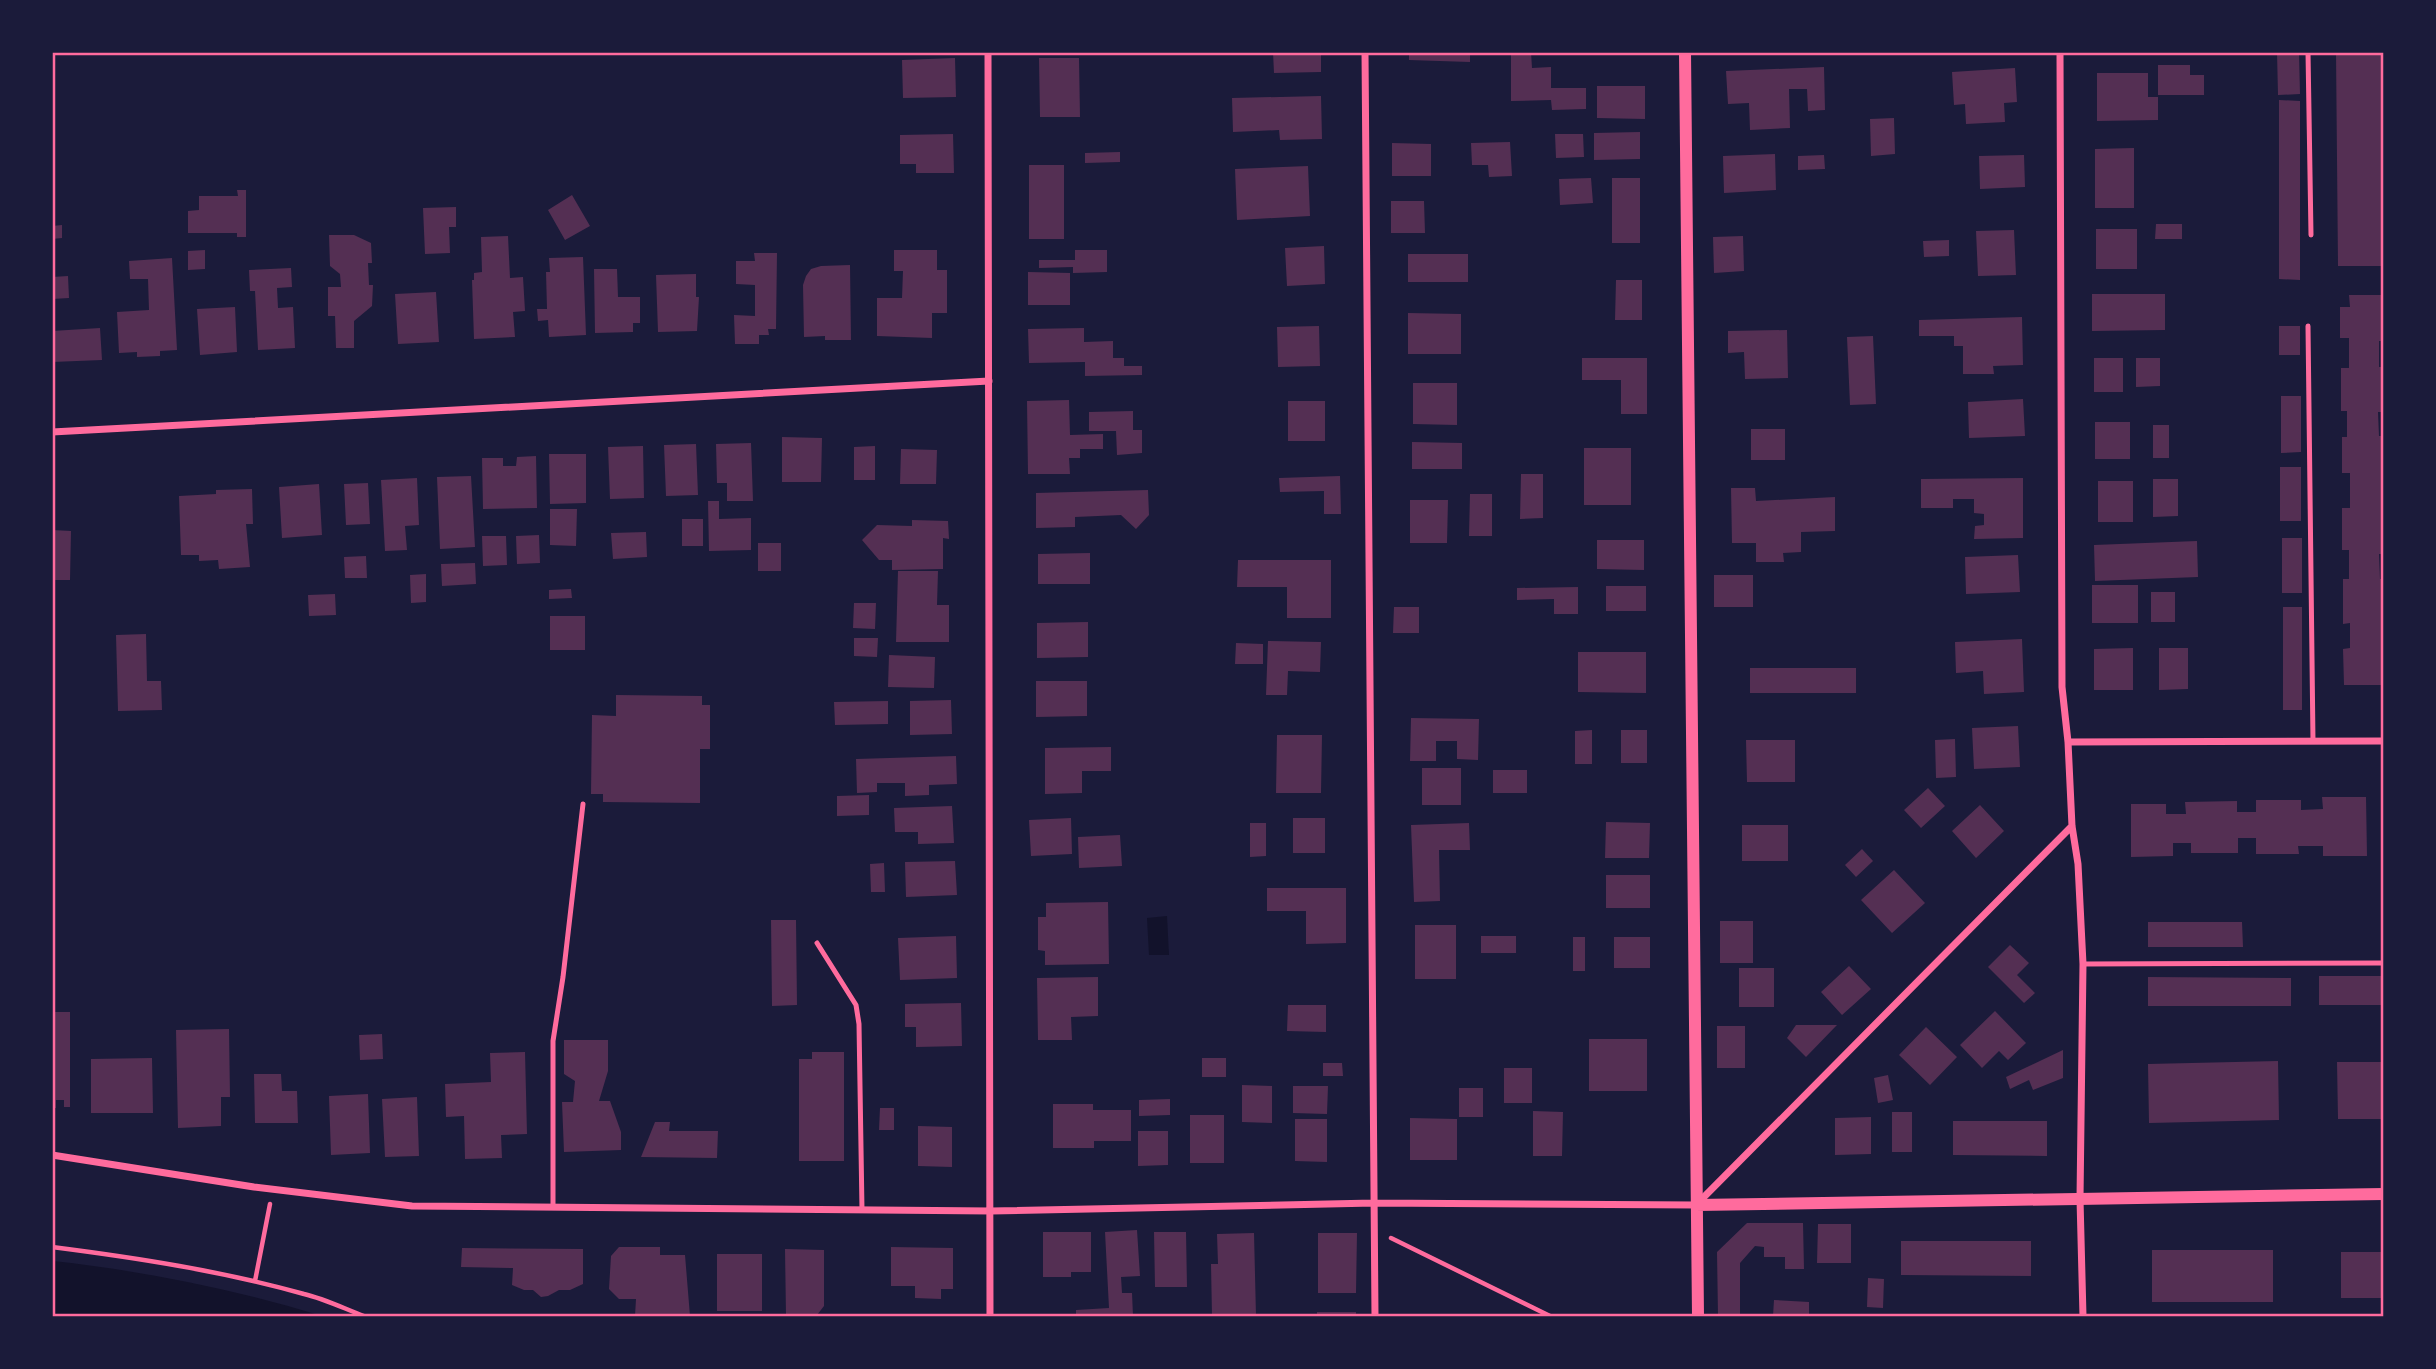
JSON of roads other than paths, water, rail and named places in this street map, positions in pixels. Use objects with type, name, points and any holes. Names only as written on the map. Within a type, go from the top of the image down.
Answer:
[{"type":"street","points":[[988,52],[990,1317]]},
{"type":"street","points":[[1365,52],[1375,1317]]},
{"type":"street","points":[[1685,52],[1698,1317]]},
{"type":"street","points":[[2060,52],[2062,687],[2068,742],[2071,826],[2078,864],[2083,964],[2080,1199],[2083,1317]]},
{"type":"street","points":[[52,432],[989,381]]},
{"type":"street","points":[[2068,742],[2384,741]]},
{"type":"street","points":[[1696,1205],[2071,826]]},
{"type":"street","points":[[52,1155],[273,1189],[412,1206],[991,1211],[1374,1203],[1696,1205],[2384,1194]]},
{"type":"lane","points":[[2308,52],[2311,234]]},
{"type":"lane","points":[[2308,326],[2313,741]]},
{"type":"lane","points":[[553,1207],[553,1041],[583,804]]},
{"type":"lane","points":[[817,943],[856,1005],[859,1024],[862,1210]]},
{"type":"lane","points":[[2083,964],[2384,963]]}]
